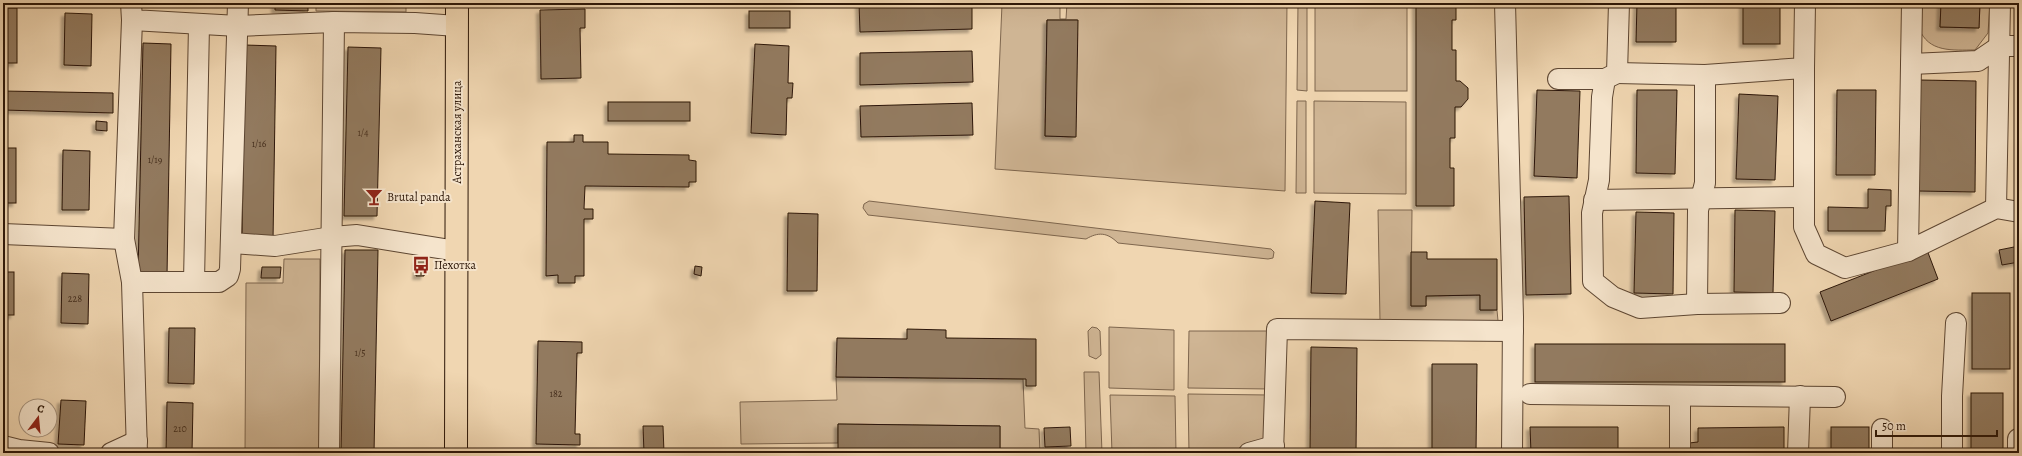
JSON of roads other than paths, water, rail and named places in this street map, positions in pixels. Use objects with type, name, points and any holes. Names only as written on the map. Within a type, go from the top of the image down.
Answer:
[{"type":"main road","name":"Астраханская улица","points":[[456,453],[457,3]]},
{"type":"lane","points":[[132,282],[219,282],[225,279],[230,269],[232,243],[238,3]]},
{"type":"lane","points":[[1505,3],[1513,331],[1512,453]]},
{"type":"lane","points":[[1619,3],[1611,76],[1602,97],[1599,180],[1592,213],[1593,281],[1613,297],[1640,308],[1698,304],[1780,303]]},
{"type":"lane","points":[[1805,3],[1804,227],[1816,254],[1845,268],[1908,251],[1996,208],[2019,212]]},
{"type":"lane","points":[[1908,251],[1912,3]]},
{"type":"lane","points":[[1996,208],[2009,46],[2000,3]]},
{"type":"lane","points":[[111,453],[137,447],[132,282],[124,239],[132,12],[199,24],[238,26],[334,22],[415,23],[457,26]]},
{"type":"lane","points":[[329,453],[334,22]]},
{"type":"lane","points":[[194,282],[199,24]]},
{"type":"lane","points":[[1911,64],[1978,61],[2009,46]]},
{"type":"lane","points":[[1558,79],[1611,76],[1705,75],[1804,68]]},
{"type":"lane","points":[[1698,304],[1698,210],[1705,183],[1705,75]]},
{"type":"lane","points":[[1594,200],[1804,197]]},
{"type":"lane","points":[[3,234],[124,239]]},
{"type":"lane","points":[[232,243],[275,246],[332,237],[357,235],[457,251]]},
{"type":"lane","points":[[1952,453],[1952,396],[1956,323]]},
{"type":"lane","points":[[1249,453],[1274,450],[1277,329],[1513,331]]},
{"type":"lane","points":[[1530,394],[1680,397],[1835,397]]},
{"type":"lane","points":[[1798,453],[1800,396]]},
{"type":"lane","points":[[1680,397],[1680,453]]},
{"type":"lane","points":[[1882,429],[1882,453]]},
{"type":"lane","points":[[3,446],[19,450],[49,453]]},
{"type":"place","name":"Brutal panda","points":[[374,197]]},
{"type":"place","name":"Пехотка","points":[[421,265]]}]
